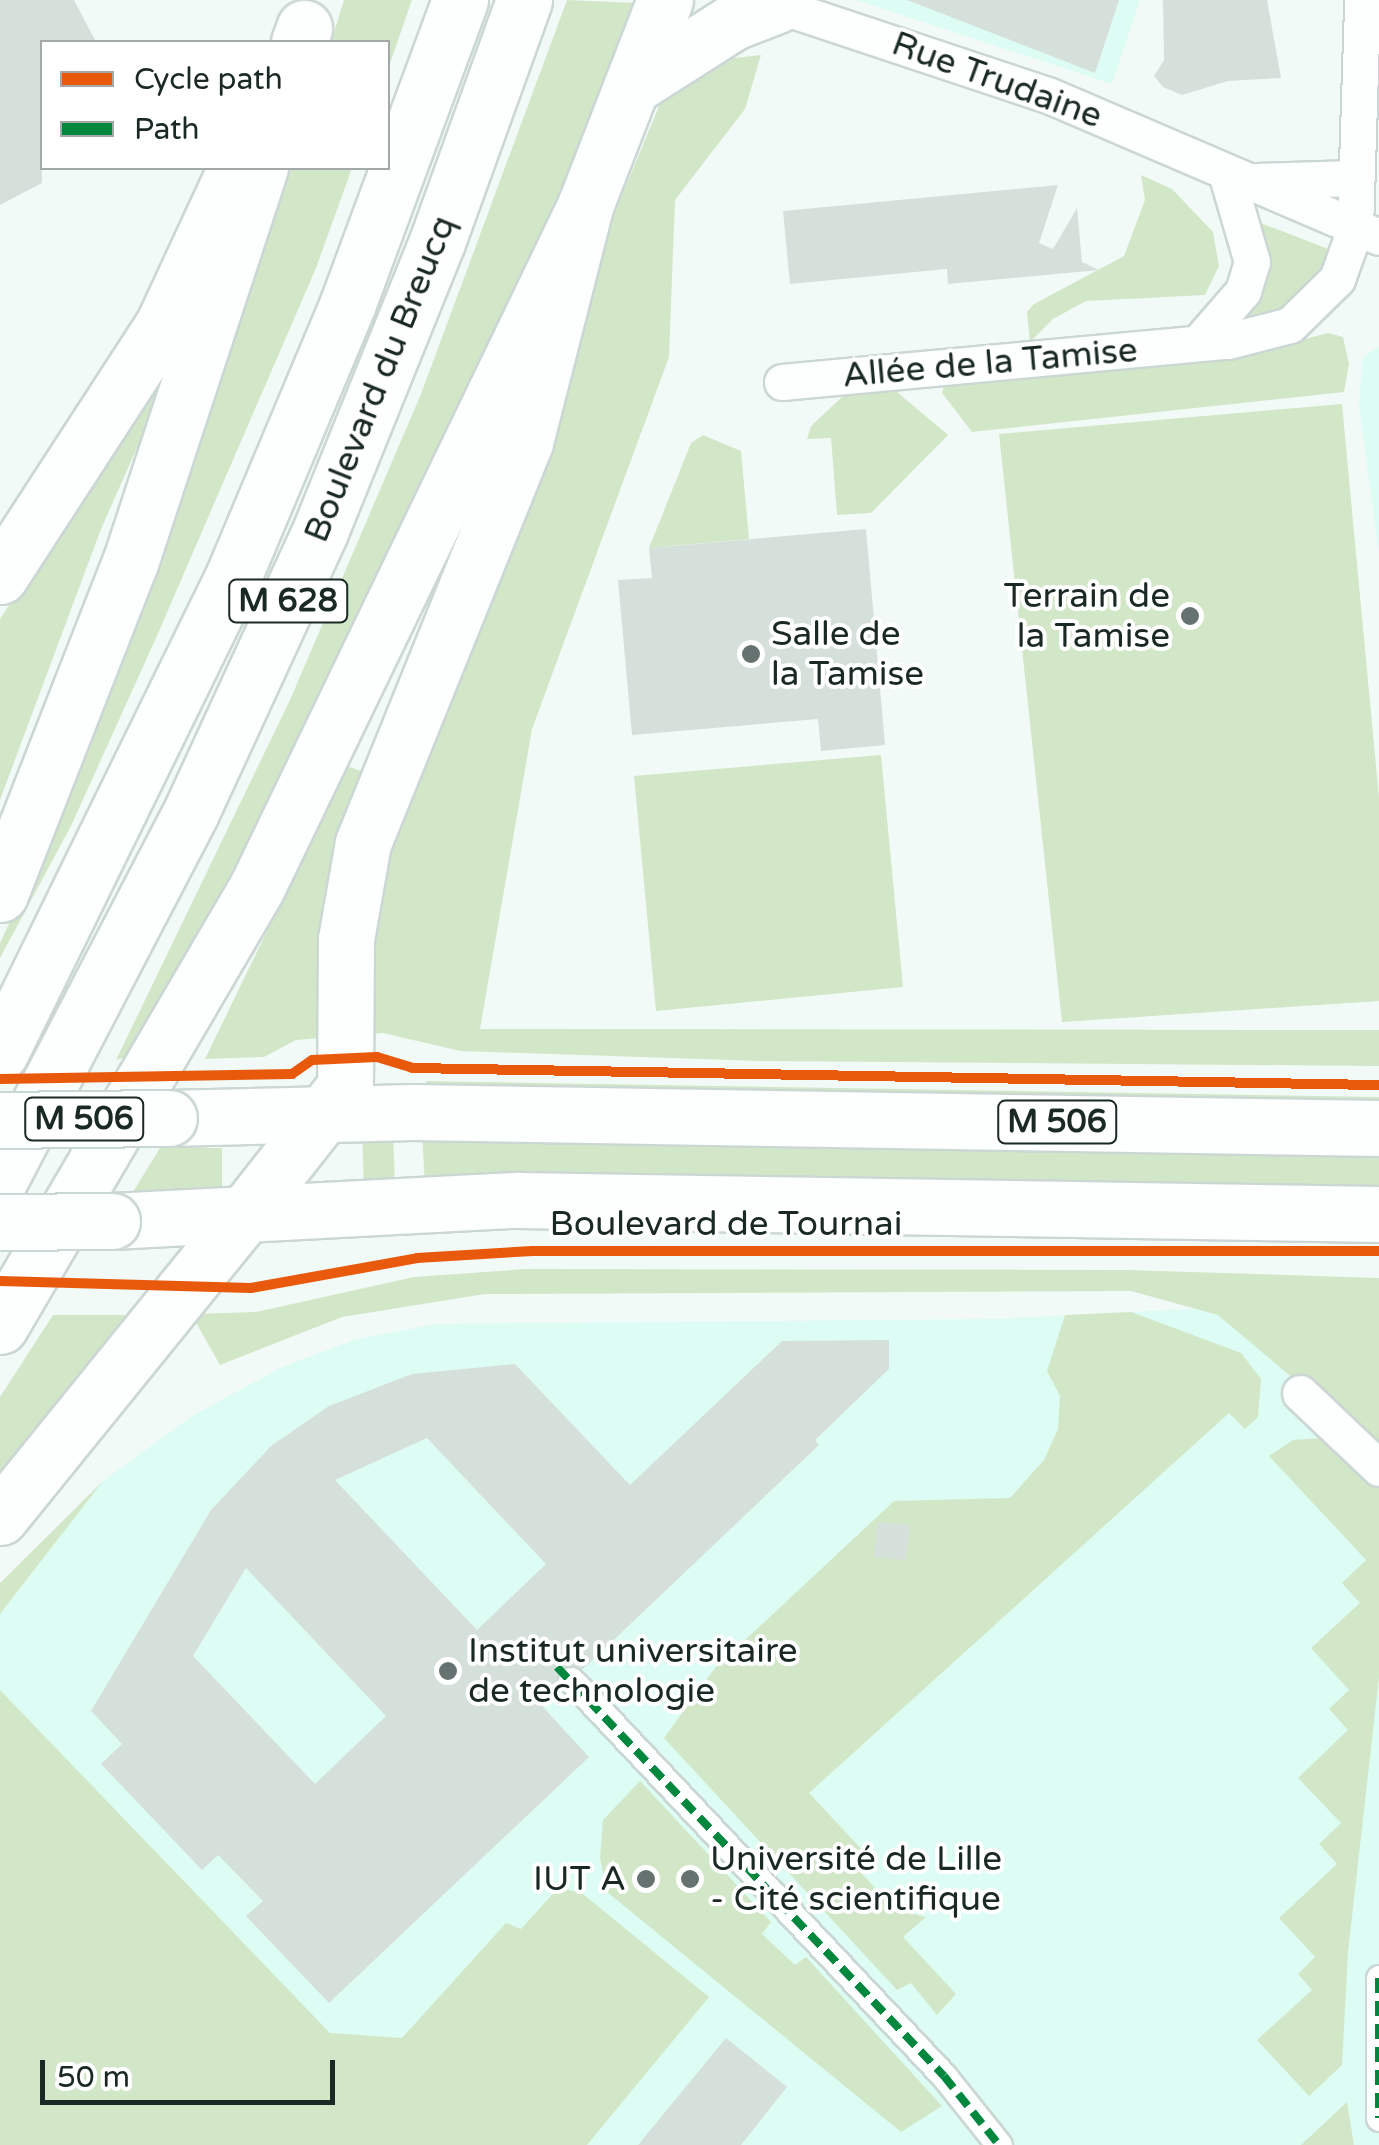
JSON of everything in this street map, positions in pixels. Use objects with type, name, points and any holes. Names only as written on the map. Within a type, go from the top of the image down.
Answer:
[{"type":"main road","name":"Boulevard du Breucq","points":[[0,1053],[233,577],[354,288],[460,0]]},
{"type":"main road","name":"Boulevard du Breucq","points":[[0,1178],[158,878],[320,529],[437,242],[524,0]]},
{"type":"main road","name":"M 628","points":[[0,1326],[256,888],[585,206],[665,0]]},
{"type":"main road","points":[[631,87],[769,2]]},
{"type":"main road","points":[[0,576],[163,325],[235,170]]},
{"type":"main road","points":[[0,894],[136,548],[259,170]]},
{"type":"main road","points":[[0,1517],[330,1114],[346,1087],[347,926],[363,844],[525,442],[585,206]]},
{"type":"main road","name":"M 506","points":[[0,1120],[330,1114],[1379,1128]]},
{"type":"main road","name":"Boulevard de Tournai","points":[[0,1222],[241,1218],[519,1200],[1379,1214]]},
{"type":"street","name":"Allée de la Tamise","points":[[782,382],[1198,344],[1274,331],[1303,316],[1338,279],[1367,233],[1354,178],[1362,0]]},
{"type":"street","name":"Rue Trudaine","points":[[769,2],[1048,95],[1227,176],[1367,233]]},
{"type":"street","name":"Rue Trudaine","points":[[1227,176],[1296,183],[1354,178]]},
{"type":"street","points":[[1198,344],[1243,291],[1252,262],[1227,176]]},
{"type":"street","points":[[1300,1393],[1379,1468]]},
{"type":"street","points":[[571,1680],[944,2076],[998,2145]]},
{"type":"street","points":[[1378,1989],[1379,2118]]},
{"type":"shaded area","points":[[344,0],[412,0],[390,63],[390,40],[332,40]]},
{"type":"shaded area","points":[[567,0],[637,3],[516,304],[265,811],[131,1055],[116,1060],[290,700],[421,394]]},
{"type":"shaded area","points":[[856,0],[1140,0],[1112,84]]},
{"type":"shaded area","points":[[761,55],[745,109],[675,200],[669,357],[532,729],[480,1029],[1379,1030],[1379,1066],[759,1061],[460,1051],[383,1033],[296,1040],[264,1057],[205,1059],[347,766],[402,786],[578,301],[662,99],[708,61]]},
{"type":"shaded area","points":[[289,170],[351,170],[316,268],[156,638],[71,826],[0,958],[0,943],[75,781],[141,606]]},
{"type":"shaded area","points":[[1141,175],[1172,189],[1213,232],[1219,266],[1205,295],[1086,301],[1053,319],[1030,342],[1027,312],[1034,304],[1124,256],[1145,200]]},
{"type":"shaded area","points":[[1258,222],[1336,252],[1290,311],[1248,318],[1258,298]]},
{"type":"shaded area","points":[[1328,333],[1343,337],[1349,364],[1344,392],[972,432],[942,393],[945,381],[1258,351]]},
{"type":"shaded area","points":[[1379,347],[1379,555],[1359,405],[1363,357]]},
{"type":"shaded area","points":[[160,378],[164,387],[101,529],[0,800],[0,619]]},
{"type":"shaded area","points":[[890,386],[948,435],[871,513],[837,515],[831,438],[807,439],[811,426],[844,395]]},
{"type":"shaded area","name":"Terrain de la Tamise","points":[[1342,404],[1379,798],[1379,1001],[1062,1022],[999,434]]},
{"type":"shaded area","points":[[703,435],[741,451],[749,539],[649,548],[691,443]]},
{"type":"shaded area","points":[[881,755],[903,987],[656,1011],[634,776]]},
{"type":"shaded area","points":[[426,1081],[1379,1097],[1379,1107],[427,1093]]},
{"type":"shaded area","points":[[393,1128],[395,1188],[364,1189],[362,1129]]},
{"type":"shaded area","points":[[422,1130],[1379,1145],[1379,1195],[425,1187]]},
{"type":"shaded area","points":[[160,1148],[222,1148],[222,1192],[133,1192]]},
{"type":"shaded area","points":[[526,1269],[1127,1270],[1379,1278],[1379,1451],[1218,1315],[1131,1291],[485,1294],[342,1317],[220,1365],[191,1314],[256,1312],[414,1277]]},
{"type":"shaded area","name":"Université de Lille ‐ Cité scientifique","points":[[1379,1299],[1379,2145],[0,2145],[0,1614],[103,1481],[192,1416],[282,1367],[354,1340],[436,1324],[995,1319]]},
{"type":"shaded area","points":[[1131,1312],[1241,1353],[1261,1379],[1258,1417],[1245,1429],[1229,1413],[809,1793],[867,1855],[861,1873],[895,1909],[926,1917],[903,1937],[956,1994],[937,2015],[911,1983],[897,1990],[664,1738],[715,1668],[894,1501],[1010,1498],[1044,1460],[1058,1429],[1060,1396],[1047,1371],[1065,1315]]},
{"type":"shaded area","points":[[53,1315],[127,1315],[119,1341],[0,1487],[0,1397]]},
{"type":"shaded area","points":[[1323,1438],[1379,1483],[1379,1677],[1348,1952],[1342,2065],[1309,2096],[1257,2040],[1312,1990],[1298,1974],[1315,1957],[1279,1918],[1337,1864],[1319,1844],[1341,1823],[1298,1778],[1348,1730],[1329,1709],[1349,1690],[1311,1648],[1360,1603],[1342,1583],[1366,1560],[1269,1456],[1293,1440]]},
{"type":"shaded area","points":[[103,1481],[0,1614],[0,1583]]},
{"type":"shaded area","points":[[0,1690],[330,2033],[402,2038],[506,1923],[521,1929],[559,1887],[583,1894],[709,1997],[587,2145],[0,2145]]},
{"type":"shaded area","points":[[640,1781],[771,1922],[762,1934],[795,1965],[806,1957],[942,2106],[901,2132],[607,1892],[600,1858],[603,1820]]},
{"type":"shaded area","points":[[1347,2102],[1354,2145],[1301,2145]]},
{"type":"building","points":[[0,0],[74,0],[95,40],[40,40],[42,183],[0,205]]},
{"type":"building","points":[[907,0],[1119,0],[1095,73]]},
{"type":"building","points":[[1163,0],[1267,0],[1281,78],[1228,81],[1182,95],[1163,87],[1154,76],[1164,60]]},
{"type":"building","points":[[1058,185],[1039,243],[1053,249],[1077,208],[1082,262],[1099,270],[948,284],[947,269],[790,284],[783,211]]},
{"type":"building","name":"Salle de la Tamise","points":[[866,529],[885,745],[821,751],[818,719],[632,735],[618,580],[652,578],[649,548]]},
{"type":"building","name":"Institut universitaire de technologie","points":[[889,1340],[889,1369],[815,1440],[819,1445],[583,1669],[559,1669],[559,1691],[543,1707],[589,1757],[329,2003],[246,1916],[263,1901],[218,1855],[202,1870],[101,1764],[122,1744],[91,1711],[211,1510],[271,1446],[329,1406],[412,1374],[515,1364],[630,1485],[782,1341]],"holes":[[[427,1438],[546,1564],[477,1630],[335,1480]],[[246,1568],[386,1716],[315,1784],[193,1656]]]},
{"type":"building","points":[[877,1522],[910,1525],[906,1560],[874,1557]]},
{"type":"building","points":[[726,2038],[787,2087],[741,2145],[638,2145]]},
{"type":"marked path","points":[[557,1667],[944,2076],[999,2145]]},
{"type":"marked path","points":[[1379,1978],[1379,2118]]},
{"type":"cycle path","points":[[0,1079],[292,1074],[312,1060],[377,1057],[412,1068],[1379,1085]]},
{"type":"cycle path","points":[[0,1281],[251,1288],[417,1258],[533,1251],[1379,1251]]},
{"type":"place","name":"Terrain de la Tamise","points":[[1190,616]]},
{"type":"place","name":"Salle de la Tamise","points":[[751,654]]},
{"type":"place","name":"Institut universitaire de technologie","points":[[448,1671]]},
{"type":"place","name":"IUT A","points":[[646,1879]]},
{"type":"place","name":"Université de Lille ‐ Cité scientifique","points":[[690,1879]]}]
